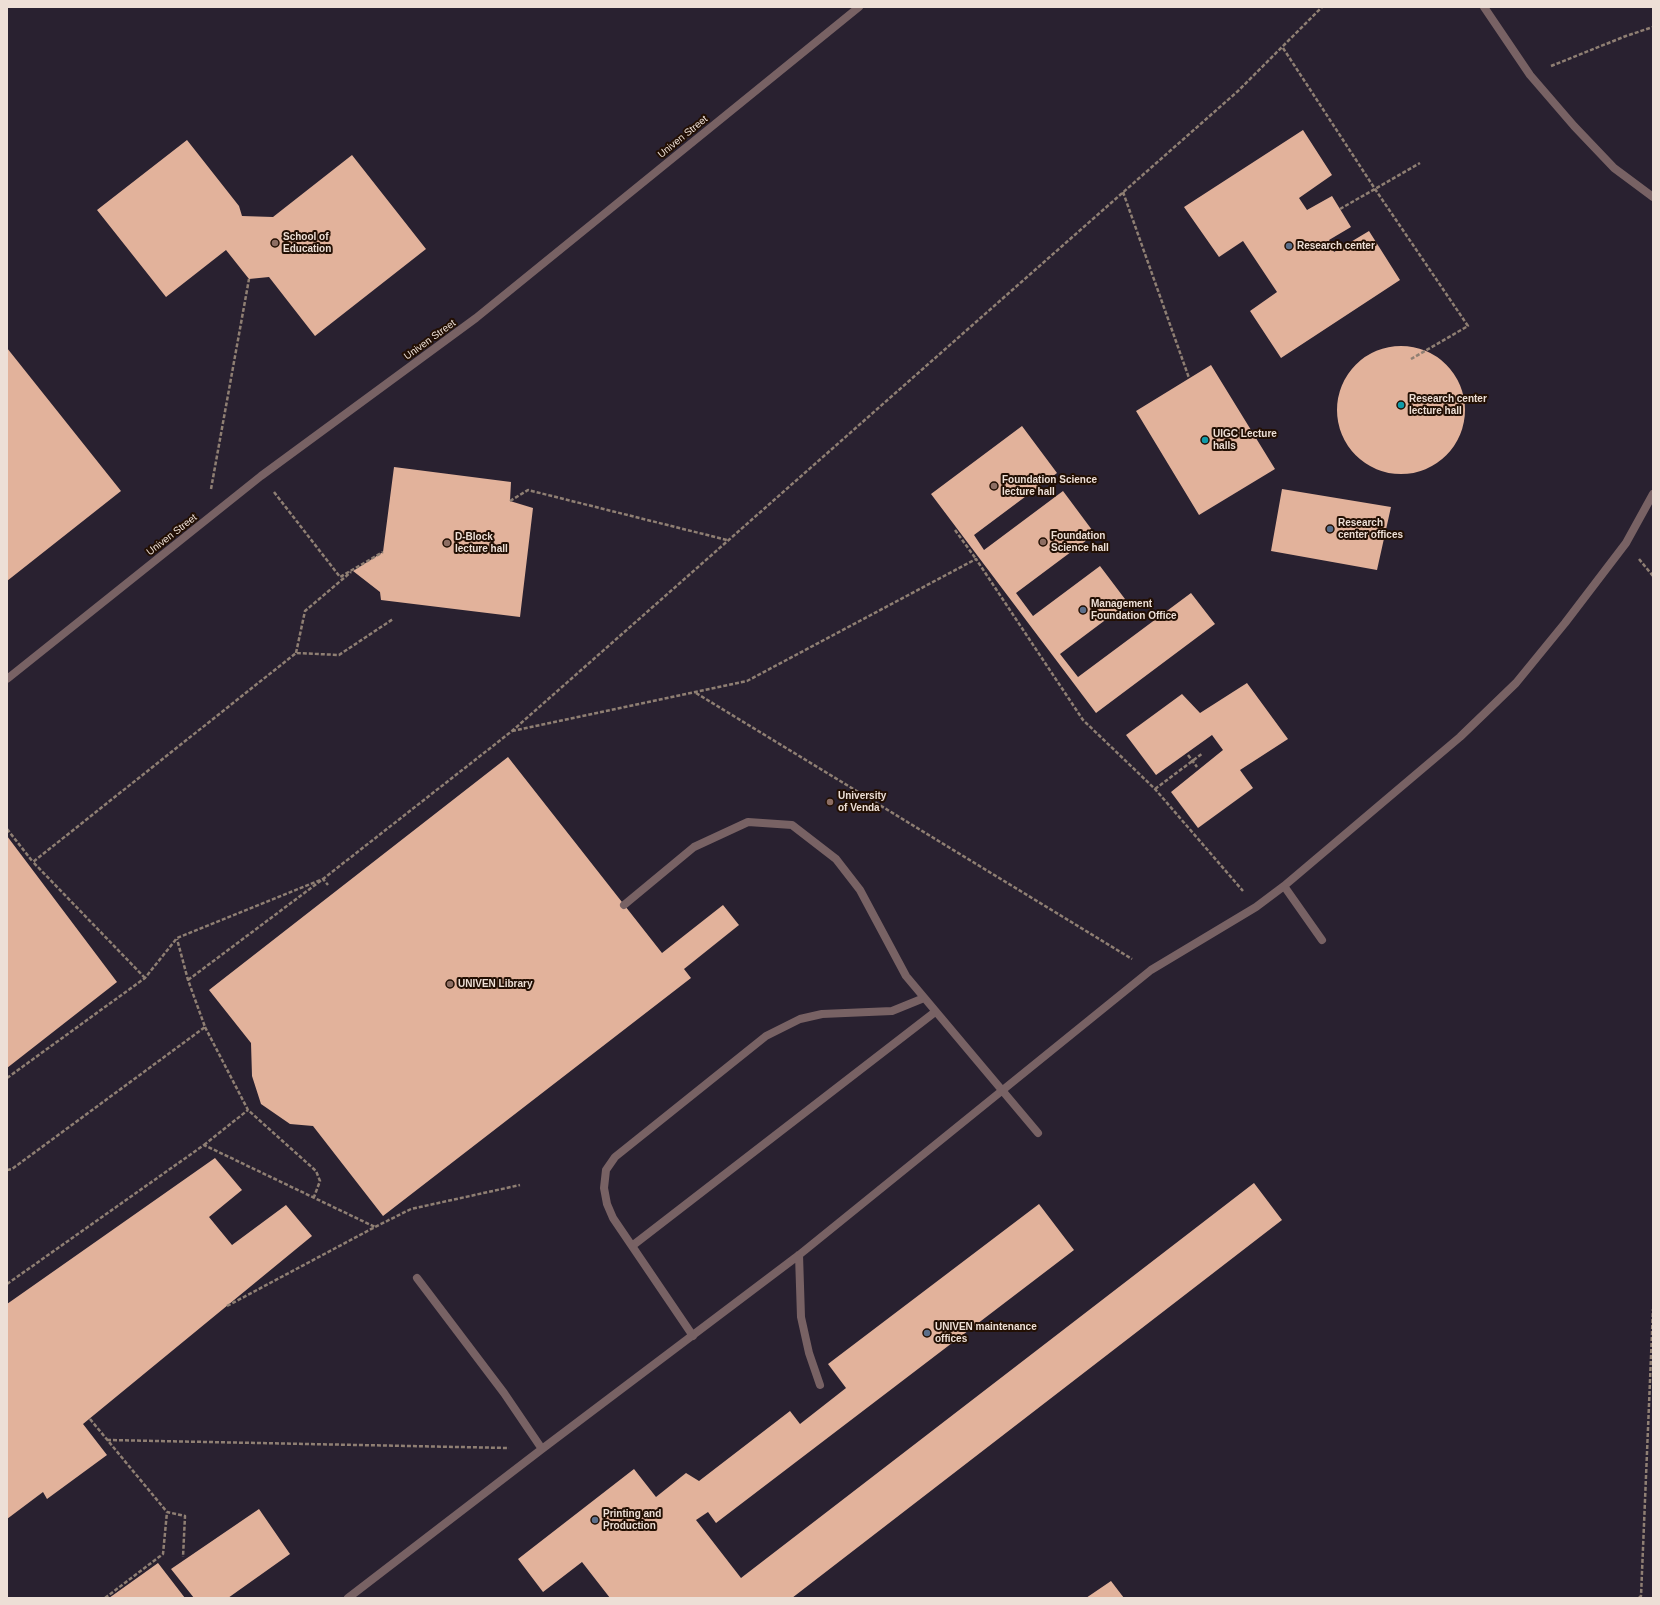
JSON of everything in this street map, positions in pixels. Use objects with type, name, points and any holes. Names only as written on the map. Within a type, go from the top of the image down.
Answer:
[{"type":"lane","name":"Univen Street","points":[[7,679],[261,476],[476,318],[859,7]]},
{"type":"lane","points":[[1484,7],[1530,75],[1574,126],[1614,168],[1653,197]]},
{"type":"lane","points":[[348,1598],[799,1255],[1151,970],[1256,907],[1284,886],[1460,737],[1516,683],[1565,624],[1626,543],[1653,494]]},
{"type":"lane","points":[[624,905],[694,847],[748,822],[792,825],[836,859],[860,890],[906,976],[935,1012],[1004,1090],[1038,1133]]},
{"type":"lane","points":[[1284,886],[1322,940]]},
{"type":"lane","points":[[693,1336],[613,1218],[607,1204],[604,1188],[606,1170],[615,1157],[766,1036],[800,1019],[822,1014],[892,1011],[924,998]]},
{"type":"lane","points":[[632,1246],[935,1012]]},
{"type":"lane","points":[[799,1255],[801,1317],[809,1352],[820,1385]]},
{"type":"lane","points":[[417,1278],[504,1393],[542,1449]]},
{"type":"path","points":[[188,980],[323,879],[512,731],[1238,90],[1322,7]]},
{"type":"path","points":[[1530,75],[1626,36],[1653,27]]},
{"type":"path","points":[[1282,48],[1468,326],[1411,359]]},
{"type":"path","points":[[1340,209],[1420,163]]},
{"type":"path","points":[[1123,192],[1189,378]]},
{"type":"path","points":[[205,522],[249,278]]},
{"type":"path","points":[[261,476],[340,577],[383,552]]},
{"type":"path","points":[[510,501],[528,490],[728,540]]},
{"type":"path","points":[[955,530],[976,559],[1083,720],[1155,789],[1256,907]]},
{"type":"path","points":[[512,731],[747,682],[976,559]]},
{"type":"path","points":[[33,862],[296,653],[305,611],[357,567]]},
{"type":"path","points":[[296,653],[339,655],[393,619]]},
{"type":"path","points":[[696,693],[1151,970]]},
{"type":"path","points":[[1155,789],[1203,753]]},
{"type":"path","points":[[1188,755],[1197,767]]},
{"type":"path","points":[[7,829],[33,862],[145,978]]},
{"type":"path","points":[[323,879],[328,885]]},
{"type":"path","points":[[7,1078],[145,978],[177,938],[323,879]]},
{"type":"path","points":[[177,938],[188,980],[205,1027],[248,1110],[316,1171],[320,1181],[314,1197]]},
{"type":"path","points":[[7,1172],[205,1027]]},
{"type":"path","points":[[7,1284],[204,1145],[248,1110]]},
{"type":"path","points":[[204,1145],[375,1226]]},
{"type":"path","points":[[227,1306],[375,1226],[410,1209],[520,1185]]},
{"type":"path","points":[[1639,1598],[1641,1596],[1653,1309]]},
{"type":"path","points":[[90,1419],[167,1512],[185,1516],[183,1557]]},
{"type":"path","points":[[107,1440],[542,1449]]},
{"type":"path","points":[[105,1598],[164,1554],[167,1512]]},
{"type":"shaded area","name":"University of Venda","points":[[7,7],[1653,7],[1653,1598],[7,1598]]},
{"type":"building","name":"Research center","points":[[1303,130],[1332,175],[1299,198],[1307,210],[1332,196],[1351,227],[1329,240],[1334,252],[1369,231],[1400,280],[1281,358],[1250,311],[1277,292],[1243,241],[1219,257],[1184,207]]},
{"type":"building","points":[[187,140],[239,206],[242,216],[273,217],[352,155],[426,249],[315,336],[269,277],[249,279],[226,250],[166,297],[97,210]]},
{"type":"building","name":"Research center lecture hall","points":[[1395,346],[1407,346],[1426,351],[1442,360],[1451,369],[1460,385],[1464,398],[1464,422],[1460,435],[1451,451],[1442,460],[1420,471],[1407,474],[1395,474],[1376,469],[1360,460],[1351,451],[1340,429],[1337,416],[1337,404],[1342,385],[1351,369],[1360,360],[1382,349]]},
{"type":"building","points":[[7,348],[121,491],[7,581]]},
{"type":"building","name":"UIGC Lecture halls","points":[[1211,365],[1275,469],[1199,515],[1136,411]]},
{"type":"building","points":[[1022,426],[1057,473],[974,535],[984,550],[1063,491],[1095,534],[1016,593],[1033,616],[1100,566],[1128,603],[1060,654],[1078,677],[1191,593],[1215,624],[1096,713],[931,494]]},
{"type":"building","points":[[394,467],[511,482],[510,501],[533,508],[520,617],[381,600],[380,592],[353,571],[383,552]]},
{"type":"building","name":"Research center offices","points":[[1282,489],[1391,507],[1377,570],[1271,551]]},
{"type":"building","points":[[1247,683],[1288,739],[1240,770],[1253,788],[1198,828],[1171,792],[1223,750],[1212,735],[1156,775],[1126,735],[1182,694],[1200,713]]},
{"type":"building","name":"UNIVEN Library","points":[[508,757],[662,953],[723,905],[739,925],[684,969],[691,978],[383,1216],[313,1126],[290,1124],[261,1104],[252,1076],[251,1043],[209,990]]},
{"type":"building","points":[[7,836],[117,982],[7,1068]]},
{"type":"building","points":[[215,1158],[242,1190],[209,1217],[232,1245],[286,1205],[312,1236],[83,1424],[107,1455],[47,1499],[43,1492],[7,1519],[7,1304]]},
{"type":"building","points":[[1254,1183],[1282,1220],[792,1598],[610,1598],[582,1562],[543,1592],[518,1559],[634,1469],[656,1497],[686,1473],[699,1481],[790,1411],[800,1424],[846,1388],[828,1364],[1039,1204],[1074,1250],[716,1523],[708,1512],[696,1520],[741,1578]]},
{"type":"building","points":[[259,1509],[290,1554],[228,1598],[194,1598],[171,1569]]},
{"type":"building","points":[[158,1563],[185,1598],[109,1598]]},
{"type":"building","points":[[1111,1581],[1124,1598],[1086,1598]]},
{"type":"place","name":"School of Education","points":[[275,243]]},
{"type":"place","name":"Research center","points":[[1289,246]]},
{"type":"place","name":"Research center lecture hall","points":[[1401,405]]},
{"type":"place","name":"UIGC Lecture halls","points":[[1205,440]]},
{"type":"place","name":"Foundation Science lecture hall","points":[[994,486]]},
{"type":"place","name":"Research center offices","points":[[1330,529]]},
{"type":"place","name":"Foundation Science hall","points":[[1043,542]]},
{"type":"place","name":"D-Block lecture hall","points":[[447,543]]},
{"type":"place","name":"Management Foundation Office","points":[[1083,610]]},
{"type":"place","name":"University of Venda","points":[[830,802]]},
{"type":"place","name":"UNIVEN Library","points":[[450,984]]},
{"type":"place","name":"UNIVEN maintenance offices","points":[[927,1333]]},
{"type":"place","name":"Printing and Production","points":[[595,1520]]}]
